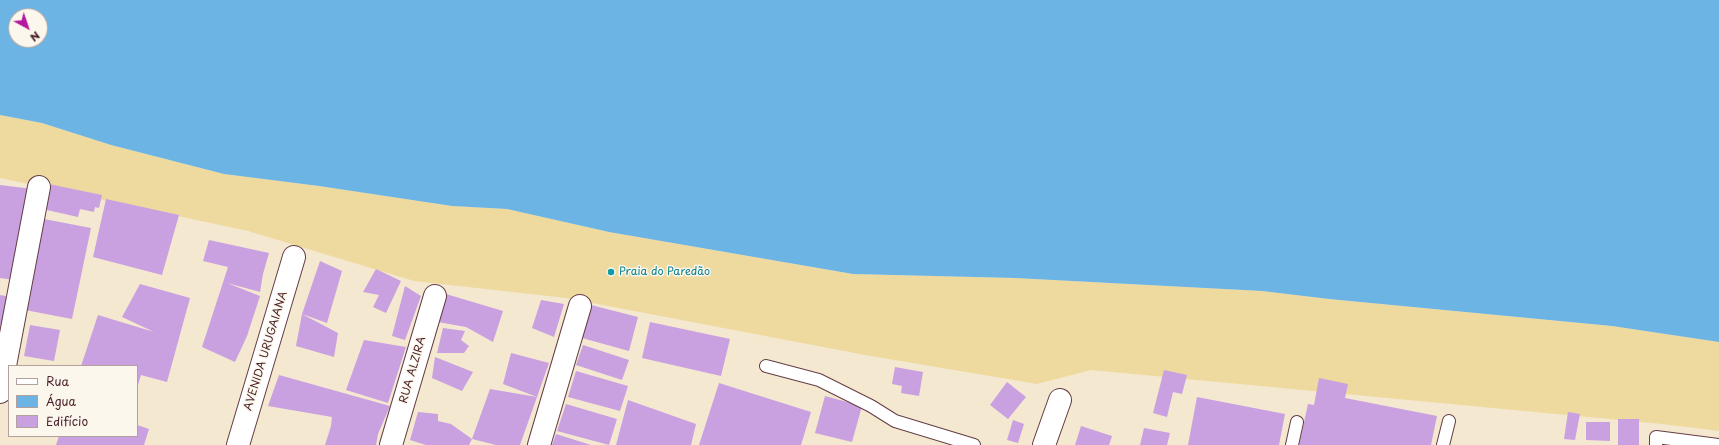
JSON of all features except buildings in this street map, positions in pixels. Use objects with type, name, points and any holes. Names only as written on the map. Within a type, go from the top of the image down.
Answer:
[{"type":"street","points":[[0,392],[39,187]]},
{"type":"street","name":"AVENIDA URUGAIANA","points":[[238,445],[294,257]]},
{"type":"street","name":"RUA ALZIRA","points":[[391,445],[435,296]]},
{"type":"street","points":[[539,445],[580,306]]},
{"type":"street","points":[[1044,445],[1060,400]]},
{"type":"lane","points":[[766,366],[819,380],[871,406],[895,421],[974,445]]},
{"type":"lane","points":[[1292,445],[1297,422]]},
{"type":"lane","points":[[1443,445],[1449,422]]},
{"type":"lane","points":[[1656,445],[1656,437],[1719,445]]},
{"type":"sand","name":"Praia do Paredão","points":[[0,115],[42,123],[111,145],[224,174],[319,186],[452,206],[507,209],[609,232],[853,274],[1015,278],[1262,291],[1329,299],[1612,326],[1719,342],[1719,431],[1662,424],[1091,370],[1037,384],[865,355],[566,298],[414,281],[248,231],[0,178]]},
{"type":"water","points":[[0,0],[1719,0],[1719,342],[1612,326],[1329,299],[1262,291],[1015,278],[853,274],[609,232],[507,209],[452,206],[319,186],[224,174],[111,145],[42,123],[0,115]]},
{"type":"place","name":"Praia do Paredão","points":[[611,272]]}]
